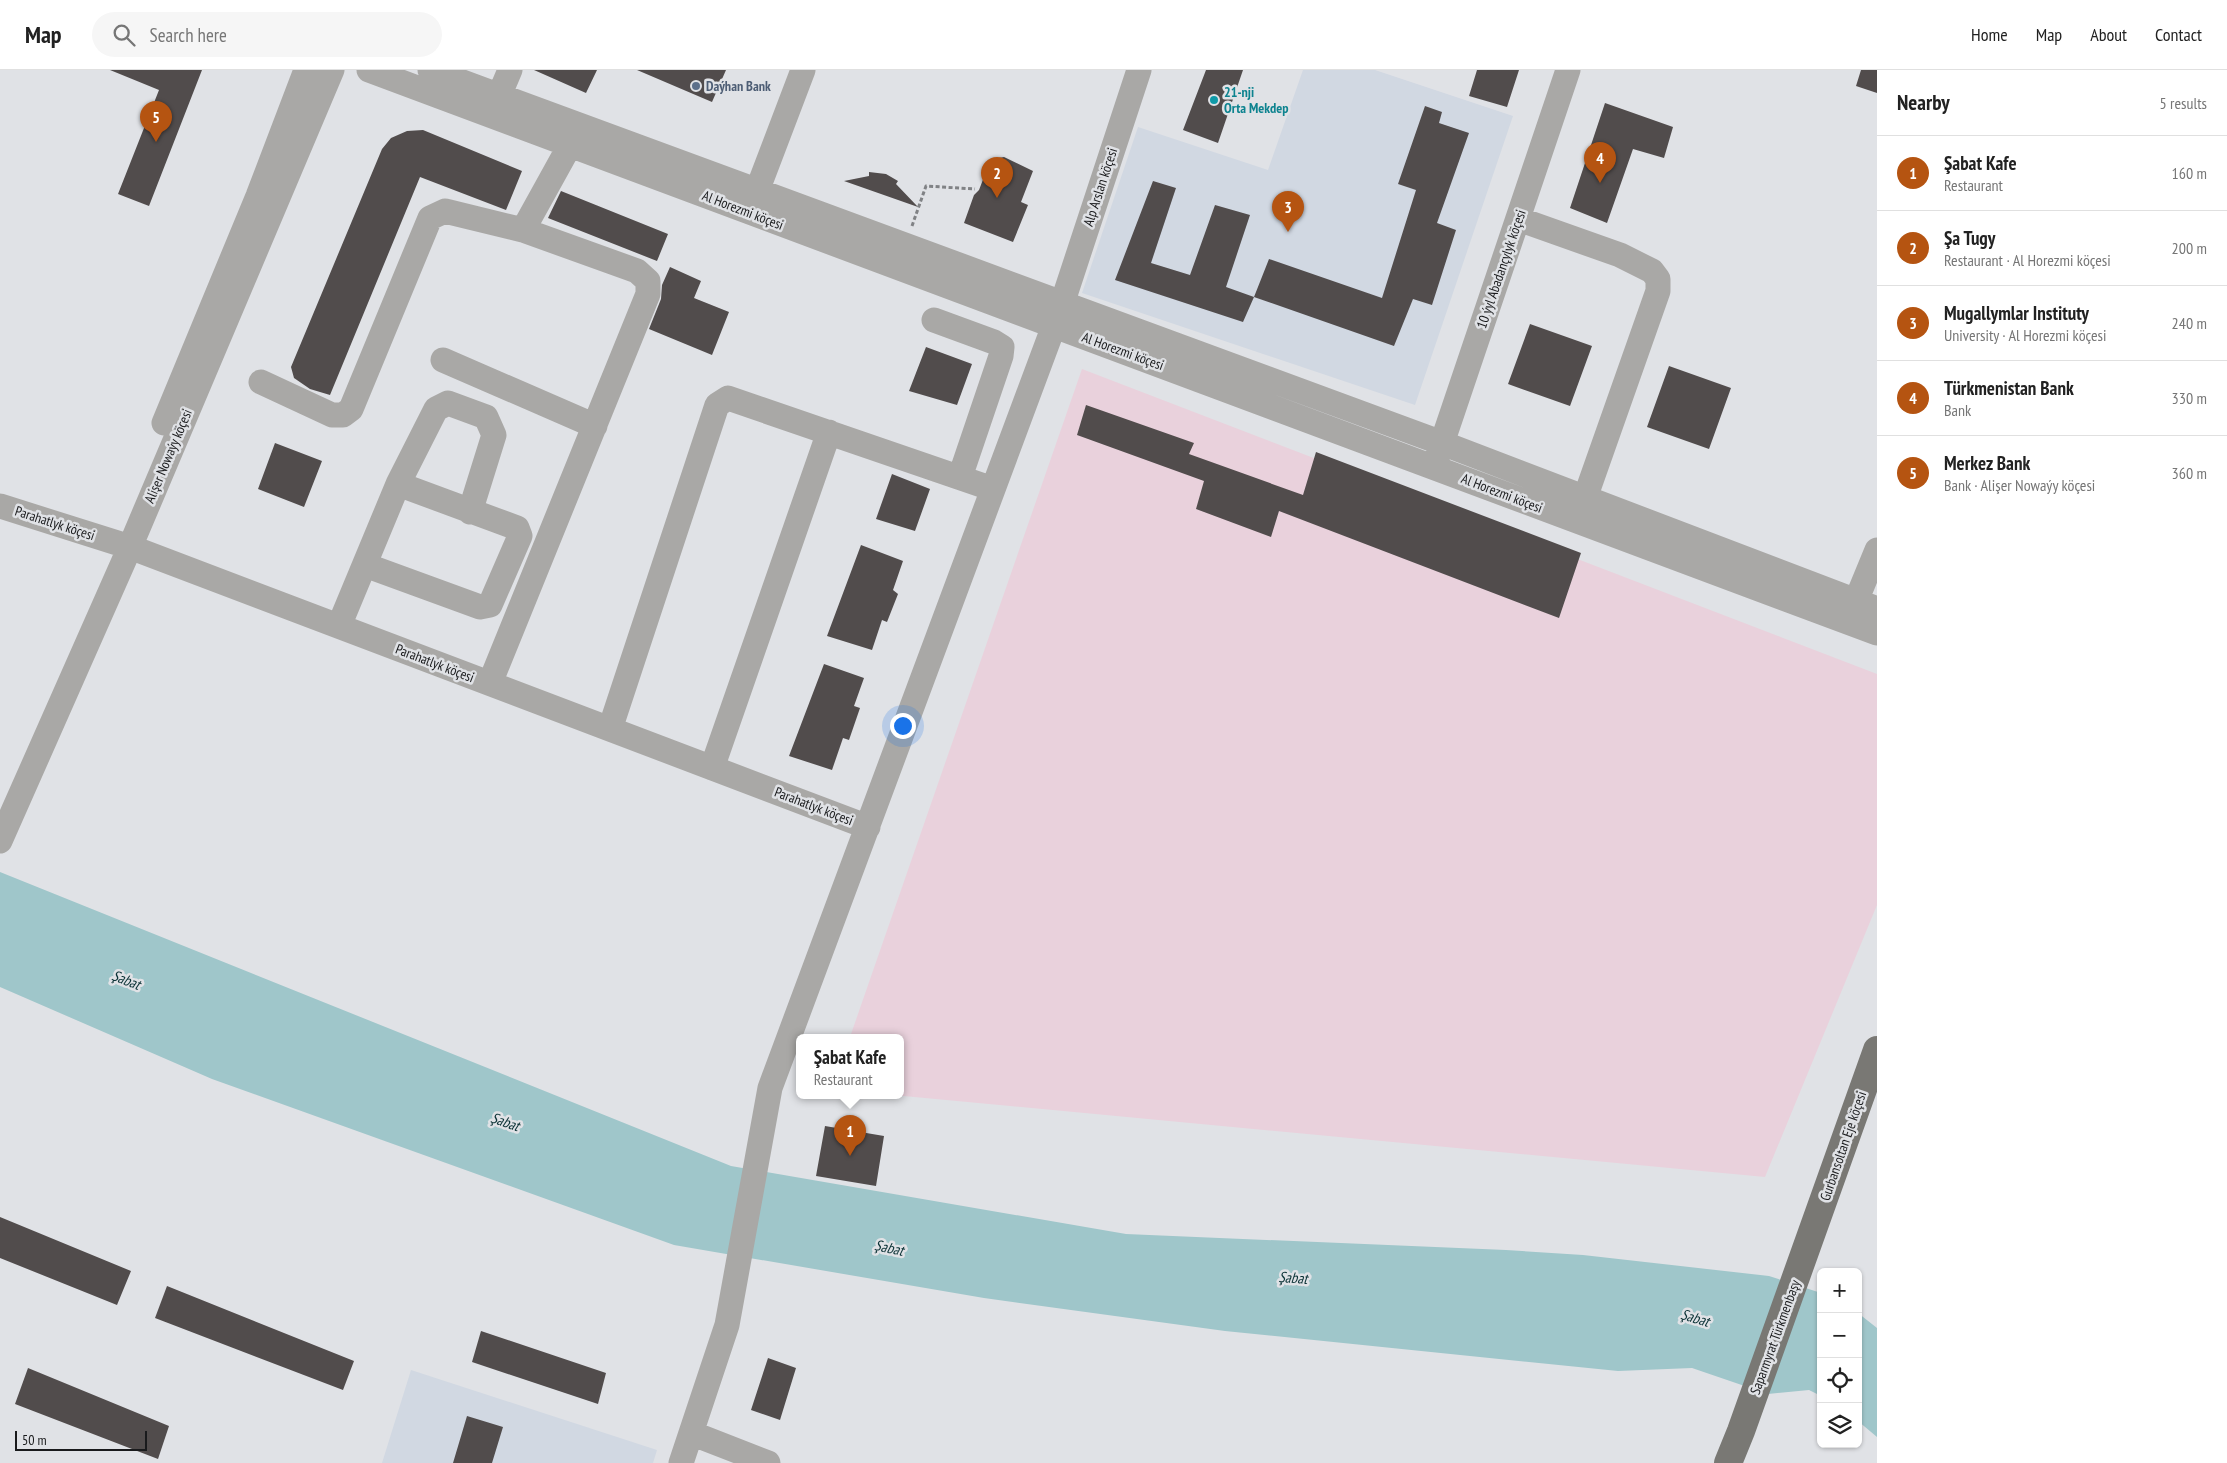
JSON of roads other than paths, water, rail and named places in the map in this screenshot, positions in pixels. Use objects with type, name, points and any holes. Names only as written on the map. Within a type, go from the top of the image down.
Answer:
[{"type":"main road","name":"Gurbansoltan Eje köçesi","points":[[1809,1242],[1877,1050]]},
{"type":"main road","name":"Saparmyrat Türkmenbaşy","points":[[1741,1431],[1809,1242]]},
{"type":"main road","points":[[1728,1463],[1741,1431]]},
{"type":"main road","points":[[1733,1463],[1741,1431]]},
{"type":"street","name":"Alişer Nowaýy köçesi","points":[[1,838],[122,545],[306,70]]},
{"type":"street","name":"Alişer Nowaýy köçesi","points":[[0,809],[122,545],[332,70]]},
{"type":"street","name":"Al Horezmi köçesi","points":[[369,70],[570,145],[1058,315],[1442,443],[1867,605]]},
{"type":"street","name":"Al Horezmi köçesi","points":[[430,70],[757,191],[1434,467],[1877,633]]},
{"type":"street","points":[[499,96],[510,70]]},
{"type":"street","points":[[757,191],[803,70]]},
{"type":"street","name":"Alp Arslan köçesi","points":[[681,1463],[727,1325],[770,1088],[1058,315],[1139,70]]},
{"type":"street","name":"10 ýyl Abadançylyk köçesi","points":[[1434,467],[1568,70]]},
{"type":"street","points":[[523,230],[570,145]]},
{"type":"street","points":[[261,382],[332,415],[343,415],[351,409],[430,218],[445,211],[523,230],[637,271],[648,281],[648,294],[490,683]]},
{"type":"street","points":[[1518,219],[1620,255],[1652,271],[1658,279],[1658,291],[1585,498]]},
{"type":"street","points":[[934,320],[994,342],[1002,347],[1001,356],[960,477]]},
{"type":"street","points":[[443,360],[594,426]]},
{"type":"street","points":[[610,729],[717,405],[728,398],[993,489]]},
{"type":"street","points":[[339,626],[398,484],[436,409],[448,403],[486,418],[494,435],[470,512]]},
{"type":"street","points":[[712,768],[829,432]]},
{"type":"street","points":[[365,565],[480,607],[490,605],[520,536],[517,528],[398,484]]},
{"type":"street","name":"Parahatlyk köçesi","points":[[0,506],[122,545],[868,826]]},
{"type":"street","points":[[1867,605],[1877,550]]},
{"type":"street","points":[[691,1433],[768,1463]]},
{"type":"water","name":"Şabat","points":[[0,872],[731,1166],[1126,1234],[1583,1255],[1769,1276],[1817,1292],[1817,1394],[1809,1390],[1768,1394],[1692,1368],[1618,1371],[1225,1331],[984,1298],[674,1245],[212,1079],[0,987]]},
{"type":"water","points":[[1862,1316],[1877,1328],[1877,1437],[1862,1424]]},
{"type":"place","name":"Daýhan Bank","points":[[696,86]]},
{"type":"place","name":"21-nji Orta Mekdep","points":[[1214,100]]},
{"type":"place","name":"Merkez Bank","points":[[156,142]]},
{"type":"place","name":"Türkmenistan Bank","points":[[1600,183]]},
{"type":"place","name":"Şa Tugy","points":[[997,198]]},
{"type":"place","name":"Mugallymlar Instituty","points":[[1288,232]]},
{"type":"place","name":"Şabat Kafe","points":[[850,1156]]}]
